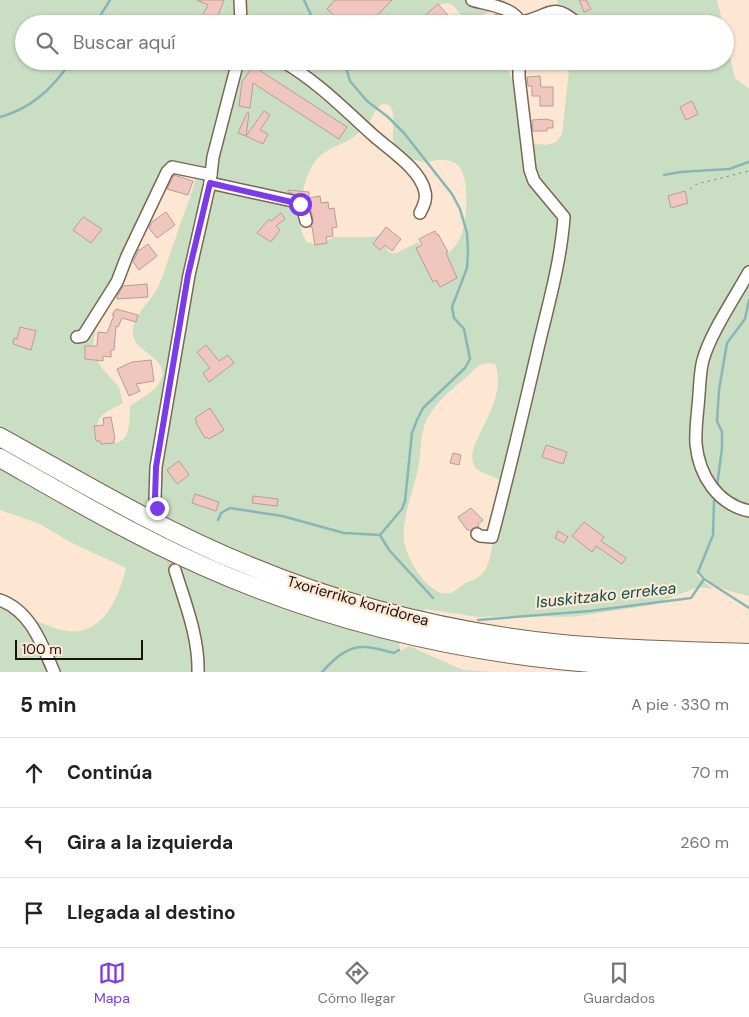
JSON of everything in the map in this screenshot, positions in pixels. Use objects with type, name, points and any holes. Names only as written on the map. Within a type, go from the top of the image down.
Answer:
[{"type":"highway","name":"Txorierriko korridorea","points":[[0,437],[116,502],[221,554],[292,583],[372,608],[472,631],[553,643],[619,648],[749,653]]},
{"type":"highway","name":"Txorierriko korridorea","points":[[0,458],[107,518],[204,566],[293,601],[368,624],[449,643],[523,656],[618,665],[749,670]]},
{"type":"street","points":[[240,0],[241,15]]},
{"type":"street","points":[[472,0],[508,10],[515,15]]},
{"type":"street","points":[[537,15],[548,7],[556,5],[564,7],[571,15]]},
{"type":"street","points":[[157,508],[155,498],[156,467],[188,275],[236,70]]},
{"type":"street","points":[[295,70],[313,82],[399,156],[420,180],[426,192],[425,204],[420,214]]},
{"type":"street","points":[[477,534],[492,537],[553,285],[563,229],[564,217],[534,181],[530,170],[519,70]]},
{"type":"street","points":[[77,337],[83,336],[117,282],[127,256],[167,172],[172,167],[297,202],[302,206],[306,221]]},
{"type":"street","points":[[749,272],[703,359],[696,444],[701,468],[715,493],[730,505],[749,511]]},
{"type":"street","points":[[175,570],[195,636],[198,672]]},
{"type":"street","points":[[0,600],[9,604],[28,621],[40,640],[54,672]]},
{"type":"path","points":[[690,189],[698,184],[749,171]]},
{"type":"green space","points":[[0,0],[505,0],[497,7],[480,15],[461,15],[456,8],[447,3],[434,8],[430,15],[15,15],[15,70],[508,70],[518,95],[530,143],[546,145],[556,142],[562,134],[569,70],[733,70],[735,78],[749,89],[749,596],[729,591],[716,585],[700,573],[696,575],[713,589],[698,587],[652,605],[571,617],[478,617],[425,609],[399,645],[401,651],[409,646],[463,670],[495,672],[0,672],[0,602],[52,627],[68,631],[82,630],[93,626],[103,618],[111,607],[126,568],[72,543],[38,523],[0,510]],"holes":[[[382,104],[389,105],[393,116],[393,139],[398,149],[407,156],[422,162],[448,160],[455,163],[464,175],[466,185],[464,226],[458,242],[447,254],[448,265],[425,257],[418,242],[397,253],[391,253],[388,251],[381,235],[372,237],[333,237],[324,243],[315,244],[307,242],[303,234],[300,223],[302,197],[309,172],[315,162],[325,152],[351,139],[358,133],[369,123],[376,110]],[[174,169],[195,176],[194,185],[160,281],[155,292],[140,312],[133,329],[134,338],[138,345],[157,361],[162,368],[162,375],[155,388],[130,406],[128,431],[122,440],[116,443],[109,443],[97,429],[97,424],[109,410],[123,403],[119,387],[101,367],[92,350],[98,317]],[[495,364],[498,379],[496,393],[472,456],[476,468],[500,481],[502,488],[501,511],[489,562],[483,573],[453,592],[443,593],[427,584],[409,557],[404,540],[408,504],[418,469],[422,434],[426,420],[434,408],[451,390],[480,365]]]},
{"type":"green space","points":[[557,0],[717,0],[721,15],[560,15]]},
{"type":"building","points":[[197,0],[224,0],[218,15],[203,15],[208,5]]},
{"type":"building","points":[[335,0],[392,0],[378,15],[333,15],[327,9]]},
{"type":"building","points":[[579,0],[586,0],[591,9],[584,12]]},
{"type":"building","points":[[438,4],[448,15],[425,15]]},
{"type":"building","points":[[250,70],[259,70],[347,127],[339,139],[253,83],[250,108],[239,106],[242,82]]},
{"type":"building","points":[[540,76],[541,87],[553,87],[553,106],[540,106],[540,96],[532,96],[532,86],[528,86],[527,77]]},
{"type":"building","points":[[692,101],[698,114],[686,120],[680,107]]},
{"type":"building","points":[[264,111],[270,115],[260,130],[268,134],[263,144],[246,136]]},
{"type":"building","points":[[247,113],[249,113],[246,136],[238,133]]},
{"type":"building","points":[[547,119],[553,121],[553,128],[547,128],[547,131],[533,131],[532,120]]},
{"type":"building","points":[[174,175],[193,181],[188,195],[167,189]]},
{"type":"building","points":[[288,190],[309,192],[309,198],[320,196],[321,203],[328,202],[329,209],[334,208],[337,227],[332,228],[333,236],[326,237],[327,243],[315,245],[312,227],[310,227],[313,219],[308,199],[288,192]]},
{"type":"building","points":[[685,191],[688,203],[671,208],[668,196]]},
{"type":"building","points":[[166,212],[175,225],[157,238],[149,228],[152,222]]},
{"type":"building","points":[[281,213],[285,219],[276,226],[280,230],[271,242],[257,233],[269,219],[271,221]]},
{"type":"building","points":[[83,217],[102,229],[91,243],[73,230]]},
{"type":"building","points":[[386,227],[401,239],[392,251],[385,245],[380,250],[373,244]]},
{"type":"building","points":[[435,231],[448,252],[446,253],[457,278],[440,287],[436,280],[433,282],[416,248],[422,245],[419,239]]},
{"type":"building","points":[[148,244],[157,256],[139,270],[133,262],[139,249]]},
{"type":"building","points":[[147,284],[148,297],[117,299],[123,286]]},
{"type":"building","points":[[116,309],[138,315],[136,322],[122,318],[118,327],[116,326],[114,350],[111,350],[111,357],[103,356],[103,361],[85,359],[85,346],[97,346],[98,332],[107,333],[114,315],[112,315]]},
{"type":"building","points":[[20,327],[36,331],[31,350],[13,344],[14,338],[17,339]]},
{"type":"building","points":[[206,345],[219,361],[228,355],[234,363],[209,382],[203,373],[210,368],[197,352]]},
{"type":"building","points":[[151,360],[154,381],[136,384],[140,391],[129,396],[117,369],[132,362]]},
{"type":"building","points":[[210,408],[224,430],[209,439],[205,438],[195,418]]},
{"type":"building","points":[[111,417],[114,443],[101,444],[100,441],[96,441],[94,426],[104,425],[103,418]]},
{"type":"building","points":[[546,445],[567,452],[563,464],[542,457]]},
{"type":"building","points":[[453,453],[461,455],[459,465],[450,463]]},
{"type":"building","points":[[179,461],[189,475],[177,484],[167,470]]},
{"type":"building","points":[[195,494],[219,502],[216,511],[192,503]]},
{"type":"building","points":[[253,496],[278,499],[277,506],[252,503]]},
{"type":"building","points":[[471,508],[483,520],[478,524],[479,526],[470,531],[467,530],[458,517]]},
{"type":"building","points":[[584,522],[604,537],[601,541],[626,558],[622,564],[596,546],[592,552],[572,536]]},
{"type":"building","points":[[558,531],[568,537],[564,543],[555,538]]},
{"type":"waterway","points":[[101,15],[110,0]]},
{"type":"waterway","points":[[304,0],[311,15]]},
{"type":"waterway","points":[[0,117],[32,103],[57,80],[65,70]]},
{"type":"waterway","points":[[218,520],[221,513],[230,508],[282,516],[344,533],[380,535],[402,509],[405,501],[412,433],[423,408],[465,368],[470,359],[464,329],[454,318],[452,307],[467,268],[467,233],[460,209],[452,194],[404,133],[388,117],[367,101],[350,81],[347,70]]},
{"type":"waterway","points":[[664,175],[680,172],[729,169],[749,162]]},
{"type":"waterway","name":"Isuskitzako errekea","points":[[717,486],[722,448],[722,432],[717,421],[719,390],[727,343],[745,319],[749,300]]},
{"type":"waterway","name":"Isuskitzako errekea","points":[[478,620],[590,611],[691,598],[704,579],[698,572],[713,535],[714,501]]},
{"type":"waterway","points":[[380,535],[389,550],[433,598]]},
{"type":"waterway","points":[[704,579],[749,608]]},
{"type":"waterway","points":[[322,672],[330,663],[350,649],[370,647],[394,653],[399,650]]},
{"type":"tunnel","points":[[157,507],[175,570]]},
{"type":"route","points":[[157,508],[154,484],[156,467],[188,275],[210,183],[300,204]]}]
